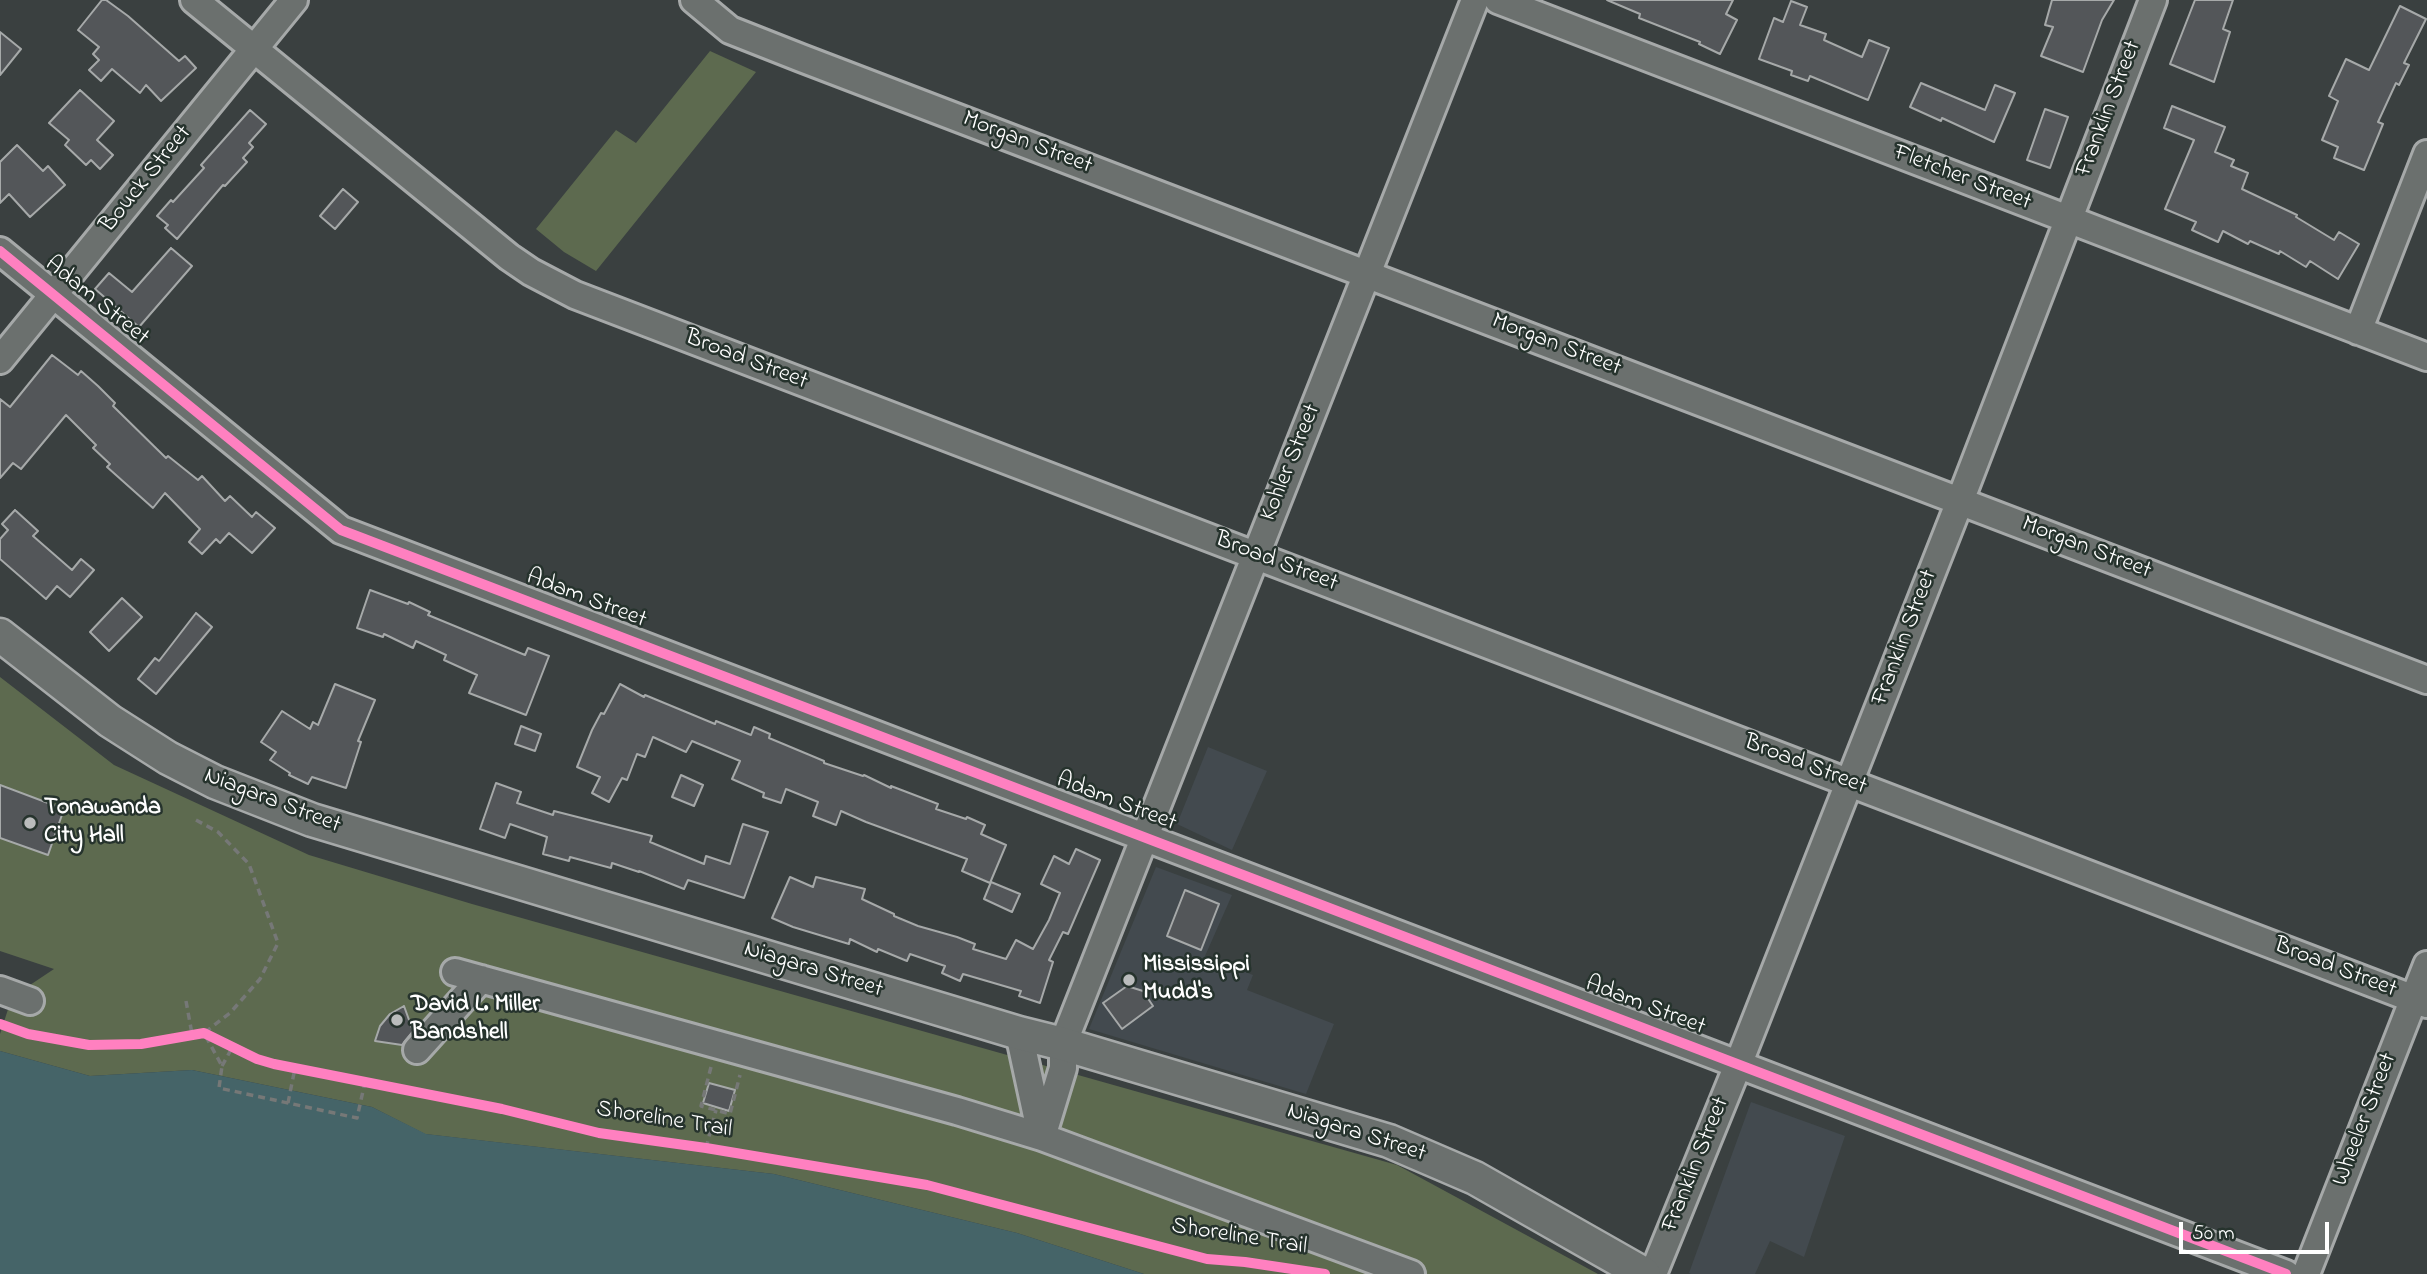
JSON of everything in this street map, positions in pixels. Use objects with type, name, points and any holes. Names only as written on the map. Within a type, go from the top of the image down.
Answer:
[{"type":"main road","name":"Niagara Street","points":[[0,635],[110,721],[168,758],[215,782],[312,820],[1019,1033],[1389,1141],[1475,1178],[1644,1274]]},
{"type":"street","name":"Broad Street","points":[[194,0],[509,257],[575,295],[2420,1002]]},
{"type":"street","name":"Bouck Street","points":[[0,360],[294,0]]},
{"type":"street","name":"Morgan Street","points":[[694,0],[730,30],[2427,680]]},
{"type":"street","name":"Kohler Street","points":[[1042,1137],[1063,1068],[1063,1044],[1475,0]]},
{"type":"street","name":"Fletcher Street","points":[[1497,0],[2427,357]]},
{"type":"street","name":"Franklin Street","points":[[1653,1274],[1849,783],[2153,0]]},
{"type":"street","points":[[2358,331],[2427,154]]},
{"type":"street","name":"Adam Street","points":[[0,251],[341,530],[2287,1274]]},
{"type":"street","name":"Wheeler Street","points":[[2306,1274],[2420,1002],[2427,965]]},
{"type":"street","points":[[455,972],[1042,1137],[1411,1274]]},
{"type":"street","points":[[417,1050],[481,979]]},
{"type":"street","points":[[0,990],[30,1001]]},
{"type":"street","points":[[1019,1033],[1042,1137]]},
{"type":"path","points":[[175,1037],[198,1033],[230,1013],[260,979],[278,943],[248,864],[218,832],[196,820]]},
{"type":"path","points":[[186,1001],[198,1033],[222,1066]]},
{"type":"path","points":[[198,1033],[245,1052]]},
{"type":"path","points":[[717,1044],[701,1106],[730,1114],[746,1053]]},
{"type":"path","points":[[233,1046],[222,1066],[219,1088],[357,1118],[360,1081],[379,1084]]},
{"type":"path","points":[[288,1102],[295,1068]]},
{"type":"path","points":[[706,1148],[716,1110]]},
{"type":"shaded area","points":[[1208,747],[1267,771],[1232,850],[1177,824]]},
{"type":"shaded area","points":[[1156,867],[1232,895],[1205,956],[1253,975],[1247,990],[1334,1024],[1306,1094],[1089,1029]]},
{"type":"shaded area","points":[[1751,1102],[1845,1136],[1804,1257],[1770,1241],[1755,1274],[1691,1274],[1689,1273]]},
{"type":"green space","points":[[710,51],[756,72],[596,271],[564,252],[536,229],[616,130],[636,143]]},
{"type":"green space","points":[[0,677],[114,765],[309,855],[472,904],[1397,1165],[1598,1274],[1144,1274],[1017,1233],[774,1174],[425,1134],[372,1107],[192,1070],[90,1076],[0,1051],[0,1034],[12,997],[54,969],[0,951]]},
{"type":"water","points":[[0,1051],[90,1076],[192,1070],[372,1107],[426,1134],[774,1174],[1017,1233],[1144,1274],[0,1274]]},
{"type":"building","points":[[102,0],[128,16],[179,61],[185,56],[196,68],[161,101],[146,85],[140,93],[112,69],[101,81],[89,70],[99,60],[93,54],[99,47],[78,30]]},
{"type":"building","points":[[1607,0],[1733,0],[1726,14],[1737,20],[1720,54],[1699,44],[1700,42],[1639,18],[1640,14]]},
{"type":"building","points":[[2052,0],[2114,0],[2102,20],[2083,72],[2041,56],[2053,27],[2045,25]]},
{"type":"building","points":[[2195,0],[2233,0],[2223,29],[2230,32],[2214,82],[2170,64]]},
{"type":"building","points":[[1791,1],[1807,7],[1800,25],[1826,34],[1824,40],[1862,57],[1869,40],[1889,48],[1868,100],[1810,76],[1808,81],[1791,75],[1792,71],[1759,59],[1774,18],[1783,22]]},
{"type":"building","points":[[2400,6],[2426,19],[2404,63],[2409,65],[2399,85],[2396,83],[2378,122],[2383,124],[2364,170],[2334,158],[2338,147],[2322,140],[2338,101],[2329,96],[2346,59],[2369,70]]},
{"type":"building","points":[[0,32],[21,49],[0,75]]},
{"type":"building","points":[[1921,83],[1985,110],[1995,85],[2015,93],[1994,142],[1942,118],[1941,121],[1910,107]]},
{"type":"building","points":[[80,90],[114,121],[97,140],[113,155],[100,169],[91,160],[86,165],[65,145],[69,140],[49,123]]},
{"type":"building","points":[[2172,106],[2225,127],[2215,152],[2234,160],[2231,166],[2248,173],[2242,189],[2297,215],[2296,217],[2334,240],[2339,232],[2359,244],[2338,279],[2310,261],[2306,267],[2280,251],[2279,254],[2250,241],[2248,244],[2223,231],[2218,242],[2192,230],[2196,222],[2165,209],[2194,140],[2164,128]]},
{"type":"building","points":[[2045,109],[2068,117],[2050,168],[2027,160]]},
{"type":"building","points":[[250,110],[266,124],[249,143],[253,147],[243,158],[247,162],[225,186],[223,185],[177,239],[165,228],[168,225],[157,216],[204,168],[201,165]]},
{"type":"building","points":[[17,145],[43,171],[48,166],[65,185],[30,217],[9,194],[0,203],[0,162]]},
{"type":"building","points":[[343,189],[358,202],[335,229],[320,216]]},
{"type":"building","points":[[171,248],[192,266],[139,327],[95,289],[109,273],[132,292]]},
{"type":"building","points":[[52,355],[78,375],[81,371],[98,386],[115,403],[113,406],[166,458],[168,456],[198,480],[202,476],[225,501],[230,496],[252,517],[256,512],[275,528],[252,553],[229,533],[220,543],[216,539],[202,554],[189,542],[200,529],[165,493],[153,508],[107,467],[110,464],[93,448],[96,445],[66,415],[21,469],[13,463],[0,478],[0,399],[10,407]]},
{"type":"building","points":[[15,510],[38,531],[33,536],[72,570],[81,559],[94,570],[70,597],[57,586],[46,599],[0,559],[0,539],[8,530],[2,524]]},
{"type":"building","points":[[370,590],[408,604],[409,602],[430,612],[428,615],[525,655],[528,648],[549,656],[526,715],[469,693],[477,675],[444,660],[446,655],[416,641],[413,648],[384,634],[383,637],[357,628]]},
{"type":"building","points":[[122,598],[142,617],[109,651],[90,632]]},
{"type":"building","points":[[196,613],[212,627],[156,694],[138,679],[155,658],[159,661]]},
{"type":"building","points":[[335,684],[375,700],[358,741],[361,742],[346,788],[312,777],[308,784],[289,775],[290,773],[270,760],[276,752],[261,742],[282,711],[310,729],[313,722],[318,725]]},
{"type":"building","points":[[620,684],[644,697],[645,695],[715,724],[716,721],[751,735],[754,727],[770,734],[769,738],[824,763],[864,775],[891,788],[938,804],[936,809],[985,825],[981,834],[1006,845],[990,883],[962,871],[967,859],[841,811],[836,825],[813,816],[818,802],[786,789],[781,803],[763,797],[764,793],[732,779],[740,761],[692,741],[686,752],[653,737],[645,757],[637,754],[627,780],[622,778],[609,802],[592,793],[600,777],[577,767],[592,730]]},
{"type":"building","points":[[521,726],[541,734],[535,751],[515,744]]},
{"type":"building","points":[[681,775],[703,785],[694,806],[672,797]]},
{"type":"building","points":[[496,783],[521,792],[517,803],[553,815],[554,811],[652,836],[650,842],[704,864],[706,856],[730,864],[743,824],[768,832],[744,898],[688,880],[684,889],[612,863],[611,868],[570,857],[569,861],[543,854],[547,837],[510,824],[505,838],[480,829]]},
{"type":"building","name":"Tonawanda City Hall","points":[[0,785],[64,809],[48,855],[0,838]]},
{"type":"building","points":[[1076,849],[1100,860],[1068,934],[1063,932],[1049,960],[1053,962],[1040,1003],[1019,996],[1021,991],[963,974],[960,981],[942,973],[945,966],[910,954],[907,961],[878,949],[877,952],[850,939],[849,944],[772,918],[790,877],[813,887],[816,877],[865,889],[862,899],[894,916],[957,937],[975,944],[973,949],[1006,959],[1016,940],[1033,949],[1060,893],[1041,884],[1054,856],[1069,864]]},
{"type":"building","points":[[991,882],[1020,894],[1012,912],[984,899]]},
{"type":"building","points":[[1185,890],[1219,904],[1201,950],[1167,936]]},
{"type":"building","points":[[1127,986],[1143,991],[1153,1006],[1122,1029],[1103,1003]]},
{"type":"building","name":"David L. Miller Bandshell","points":[[404,1006],[413,1031],[402,1045],[375,1041],[380,1026],[390,1014]]},
{"type":"building","points":[[709,1083],[735,1090],[729,1111],[703,1103]]},
{"type":"cycle path","points":[[0,251],[341,530],[2286,1274]]},
{"type":"cycle path","name":"Shoreline Trail","points":[[0,1024],[28,1034],[89,1045],[141,1044],[204,1033],[257,1059],[274,1064],[502,1109],[599,1133],[927,1185],[1207,1259],[1325,1274]]},
{"type":"place","name":"Tonawanda City Hall","points":[[30,823]]},
{"type":"place","name":"Mississippi Mudd's","points":[[1129,980]]},
{"type":"place","name":"David L. Miller Bandshell","points":[[397,1020]]}]
